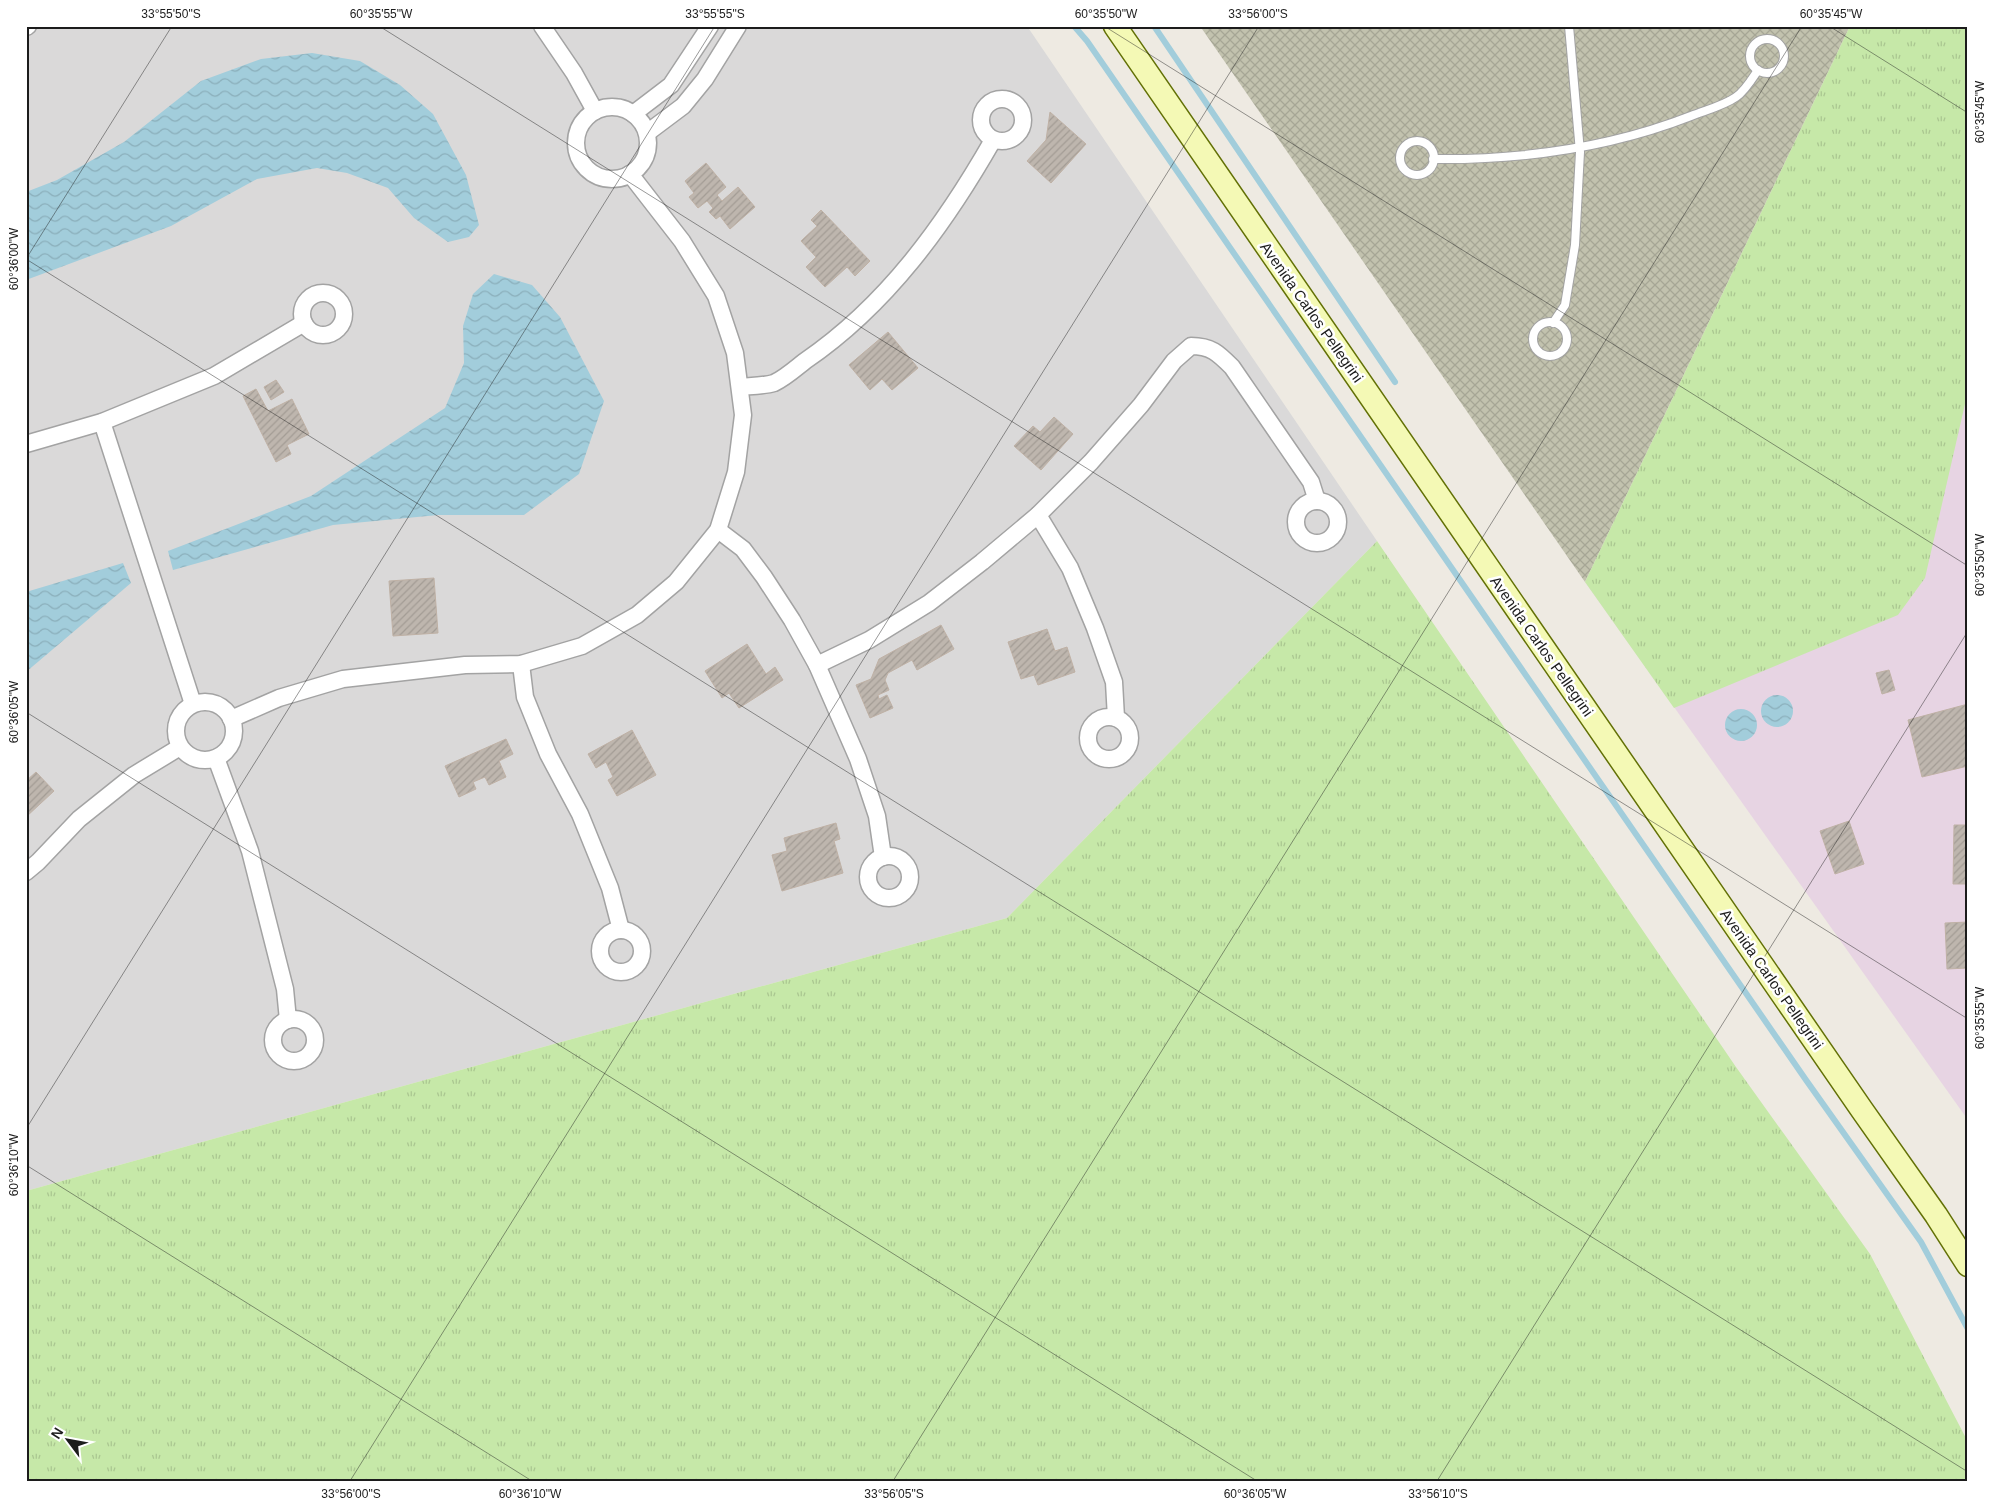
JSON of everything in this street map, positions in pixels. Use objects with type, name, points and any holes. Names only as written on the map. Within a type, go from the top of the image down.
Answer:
[{"type":"main road","name":"Avenida Carlos Pellegrini","points":[[1115,26],[1936,1215],[1968,1266]]},
{"type":"street","points":[[542,26],[574,72],[595,111]]},
{"type":"street","points":[[633,114],[671,85],[691,58],[710,26]]},
{"type":"street","points":[[646,133],[683,106],[705,79],[738,26]]},
{"type":"street","points":[[611,107],[623,108],[633,114],[642,122],[648,144],[645,156],[639,166],[630,174],[619,178],[602,177],[586,168],[579,158],[576,147],[576,135],[581,123],[595,111],[611,107]]},
{"type":"street","points":[[740,388],[774,383],[833,342],[888,290],[934,233],[967,186],[993,140]]},
{"type":"street","points":[[231,719],[279,698],[343,679],[464,665],[521,664],[582,646],[637,614],[676,582],[718,530],[736,472],[743,415],[735,353],[716,296],[682,241],[630,174]]},
{"type":"street","points":[[26,444],[102,422],[214,376],[304,323]]},
{"type":"street","points":[[817,665],[869,640],[929,603],[1038,515],[1091,462],[1141,405],[1174,361],[1191,346],[1204,346],[1219,353],[1232,366],[1311,482],[1318,502]]},
{"type":"street","points":[[102,422],[193,704]]},
{"type":"street","points":[[1038,515],[1070,568],[1095,628],[1114,682],[1116,718]]},
{"type":"street","points":[[718,530],[743,549],[764,577],[792,620],[817,665],[858,760],[877,816],[883,857]]},
{"type":"street","points":[[521,664],[525,697],[548,754],[580,814],[610,888],[621,930]]},
{"type":"street","points":[[211,702],[220,705],[227,711],[231,719],[234,728],[233,737],[223,753],[216,758],[206,760],[187,754],[180,747],[176,738],[177,722],[184,710],[193,704],[211,702]]},
{"type":"street","points":[[26,872],[86,813],[134,774],[180,747]]},
{"type":"street","points":[[216,758],[250,851],[285,989],[288,1020]]},
{"type":"lane","points":[[1553,323],[1565,305],[1575,245],[1580,146],[1569,26]]},
{"type":"lane","points":[[1765,40],[1780,45],[1784,55],[1781,66],[1767,73],[1758,70],[1751,60],[1752,49],[1755,45],[1765,40]]},
{"type":"lane","points":[[1433,159],[1484,159],[1535,154],[1615,141],[1674,123],[1720,105],[1738,96],[1758,70]]},
{"type":"lane","points":[[1414,142],[1420,142],[1429,147],[1433,159],[1430,168],[1426,172],[1416,175],[1402,167],[1400,156],[1405,147],[1414,142]]},
{"type":"lane","points":[[1553,323],[1562,328],[1566,343],[1559,353],[1549,356],[1544,355],[1535,348],[1535,332],[1542,324],[1553,323]]},
{"type":"shaded area","points":[[26,26],[1027,26],[1377,541],[1007,918],[26,1191]]},
{"type":"shaded area","points":[[1200,26],[1850,26],[1585,582]]},
{"type":"shaded area","points":[[1850,26],[1968,26],[1968,1120],[1585,582]]},
{"type":"green space","points":[[1850,26],[1968,26],[1968,391],[1925,578],[1898,615],[1674,708],[1585,582]]},
{"type":"green space","points":[[1377,541],[1736,1067],[1870,1254],[1968,1442],[1968,1481],[26,1481],[26,1191],[1007,918]]},
{"type":"water","points":[[312,53],[360,61],[400,85],[433,114],[466,175],[479,225],[469,237],[448,242],[414,218],[388,188],[347,173],[317,168],[257,179],[171,226],[26,280],[26,192],[57,180],[124,142],[201,81],[261,59]]},
{"type":"water","points":[[494,274],[532,285],[560,317],[604,401],[579,474],[524,515],[438,515],[333,525],[173,570],[168,551],[311,496],[445,408],[464,363],[463,326],[473,294]]},
{"type":"water","points":[[123,563],[131,583],[26,672],[26,592]]},
{"type":"water","points":[[1777,695],[1783,696],[1788,700],[1792,705],[1792,717],[1788,722],[1783,726],[1777,727],[1771,726],[1766,722],[1762,717],[1761,711],[1762,705],[1766,700],[1771,696]]},
{"type":"water","points":[[1741,709],[1747,710],[1752,714],[1756,719],[1756,731],[1752,736],[1747,740],[1741,741],[1735,740],[1730,736],[1726,731],[1725,725],[1726,719],[1730,714],[1735,710]]},
{"type":"building","points":[[1050,112],[1086,144],[1051,183],[1027,161],[1046,140]]},
{"type":"building","points":[[706,163],[726,187],[717,195],[722,201],[738,187],[755,207],[730,229],[720,216],[716,219],[709,212],[713,208],[707,201],[698,208],[689,197],[694,193],[685,181]]},
{"type":"building","points":[[821,210],[870,261],[855,276],[847,267],[825,287],[806,267],[816,257],[801,241],[817,226],[811,220]]},
{"type":"building","points":[[888,332],[918,368],[892,390],[882,379],[870,390],[849,365]]},
{"type":"building","points":[[276,380],[284,392],[271,400],[264,387]]},
{"type":"building","points":[[256,389],[268,411],[292,399],[309,434],[287,445],[291,454],[276,462],[243,396]]},
{"type":"building","points":[[1054,417],[1073,434],[1041,470],[1014,446],[1033,426],[1040,432]]},
{"type":"building","points":[[434,578],[438,633],[393,636],[389,581]]},
{"type":"building","points":[[941,625],[954,649],[917,670],[912,660],[888,673],[885,680],[889,690],[878,695],[879,699],[887,695],[893,708],[870,718],[856,685],[871,679],[879,659]]},
{"type":"building","points":[[1047,629],[1055,651],[1067,647],[1075,672],[1038,685],[1034,675],[1021,679],[1008,642]]},
{"type":"building","points":[[747,644],[766,674],[775,667],[783,680],[739,708],[729,693],[722,698],[705,671]]},
{"type":"building","points":[[1889,670],[1895,690],[1882,694],[1876,673]]},
{"type":"building","points":[[1968,704],[1968,766],[1922,777],[1908,720]]},
{"type":"building","points":[[632,730],[656,775],[617,796],[608,780],[613,777],[606,762],[596,768],[588,754]]},
{"type":"building","points":[[506,739],[513,754],[499,761],[506,777],[489,785],[485,777],[473,782],[476,789],[459,797],[445,766]]},
{"type":"building","points":[[36,772],[54,791],[26,817],[26,781]]},
{"type":"building","points":[[1849,821],[1864,864],[1835,874],[1820,831]]},
{"type":"building","points":[[836,823],[840,839],[834,841],[843,873],[782,891],[772,855],[787,851],[784,838]]},
{"type":"building","points":[[1954,825],[1968,825],[1968,884],[1953,884]]},
{"type":"building","points":[[1968,922],[1968,968],[1947,969],[1945,923]]},
{"type":"waterway","points":[[1074,26],[1087,41],[1806,1080],[1921,1242],[1968,1329]]},
{"type":"waterway","points":[[1154,26],[1395,382]]}]
